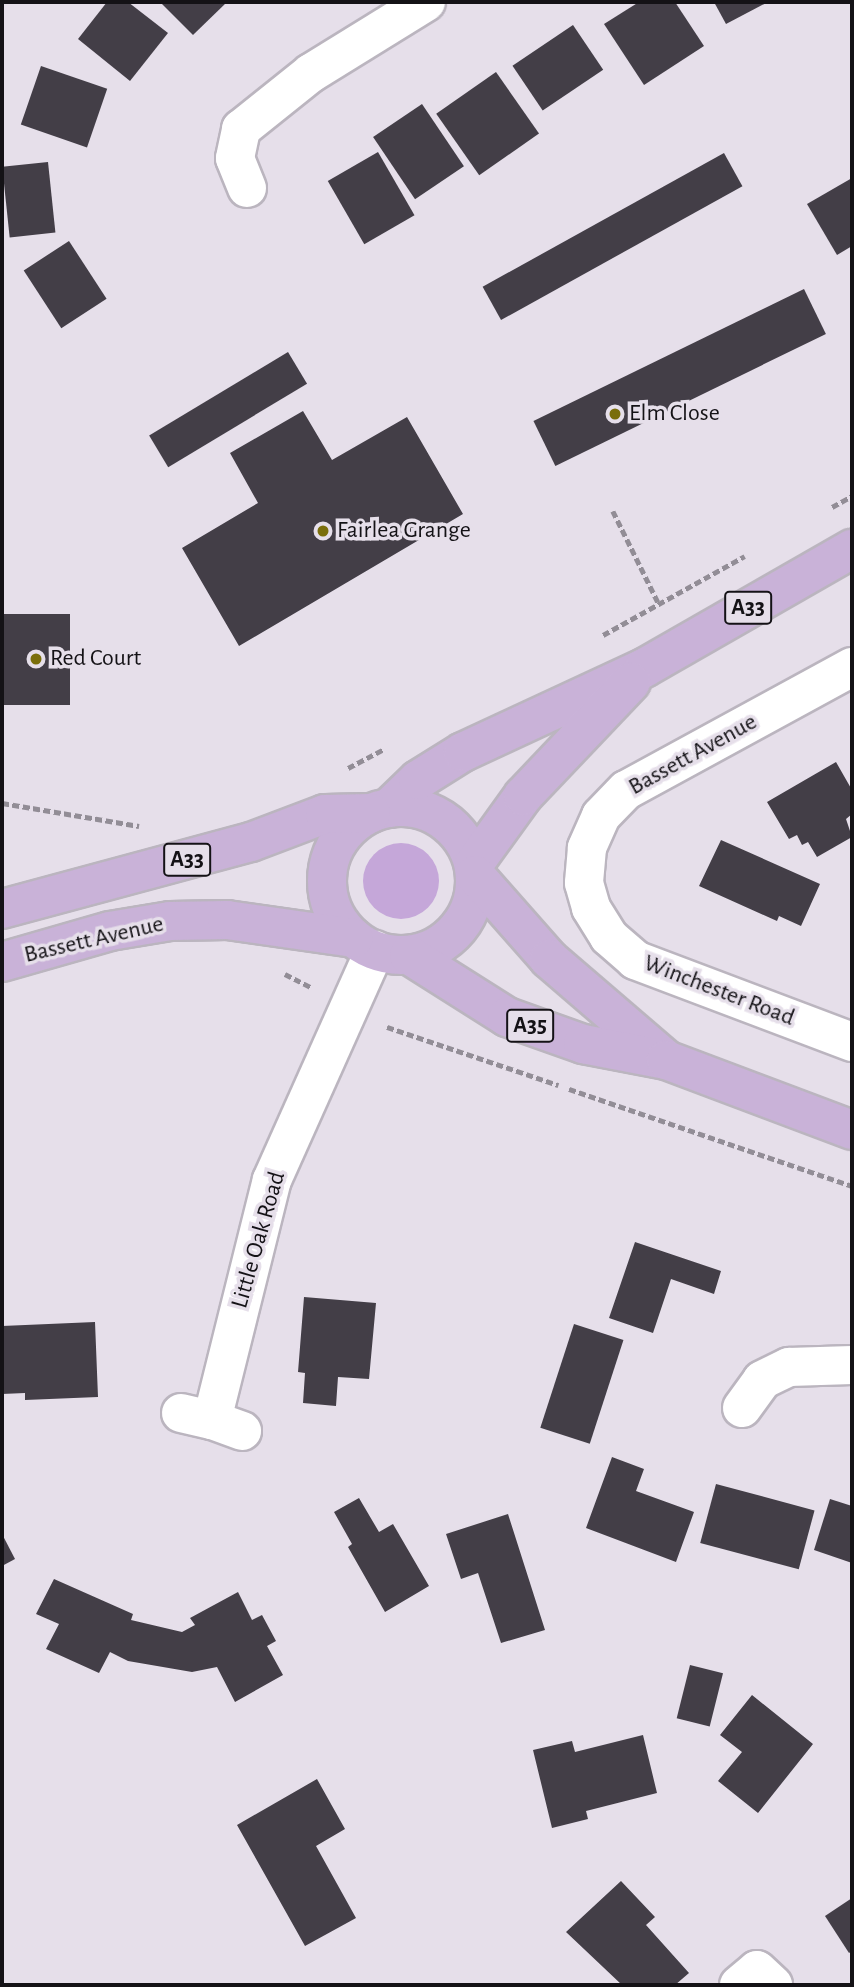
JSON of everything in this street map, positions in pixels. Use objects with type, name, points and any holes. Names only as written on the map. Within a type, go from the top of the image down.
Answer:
[{"type":"main road","name":"A33","points":[[2,909],[251,842],[325,814],[380,811],[418,780],[463,752],[644,668],[852,549]]},
{"type":"main road","name":"A33","points":[[474,869],[523,796],[644,668]]},
{"type":"main road","points":[[412,807],[451,826],[474,869],[465,919],[440,943],[379,947],[331,902],[331,860],[353,825],[380,811],[412,807]]},
{"type":"main road","name":"A35","points":[[474,869],[549,959],[666,1060]]},
{"type":"main road","name":"Bassett Avenue","points":[[2,962],[110,931],[170,921],[228,920],[379,947]]},
{"type":"main road","name":"A35","points":[[379,947],[507,1017],[583,1044],[666,1060],[852,1130]]},
{"type":"street","points":[[247,188],[235,158],[241,129],[311,73],[426,2]]},
{"type":"street","name":"Bassett Avenue","points":[[584,883],[587,848],[601,816],[626,790],[852,667]]},
{"type":"street","name":"Winchester Road","points":[[584,883],[591,908],[609,937],[635,960],[852,1042]]},
{"type":"street","name":"Little Oak Road","points":[[212,1421],[272,1180],[379,947]]},
{"type":"street","points":[[742,1408],[762,1380],[789,1367],[852,1365]]},
{"type":"street","points":[[739,1985],[757,1970],[773,1985]]},
{"type":"path","points":[[828,510],[852,496]]},
{"type":"path","points":[[613,511],[659,604]]},
{"type":"path","points":[[596,639],[755,550]]},
{"type":"path","points":[[340,772],[389,747]]},
{"type":"path","points":[[2,803],[153,828]]},
{"type":"path","points":[[402,1035],[852,1186]]},
{"type":"shaded area","points":[[401,843],[416,846],[428,854],[436,866],[439,881],[436,896],[428,908],[416,916],[401,919],[386,916],[374,908],[366,896],[363,881],[366,866],[374,854],[386,846]]},
{"type":"building","points":[[107,2],[128,2],[168,33],[130,81],[78,39]]},
{"type":"building","points":[[160,2],[227,2],[193,35]]},
{"type":"building","points":[[639,2],[675,2],[704,46],[644,85],[604,24]]},
{"type":"building","points":[[714,2],[768,2],[726,24]]},
{"type":"building","points":[[573,25],[603,70],[543,111],[512,66]]},
{"type":"building","points":[[41,66],[107,89],[87,147],[21,125]]},
{"type":"building","points":[[496,72],[539,133],[479,175],[436,114]]},
{"type":"building","points":[[422,104],[464,166],[415,199],[373,137]]},
{"type":"building","points":[[378,152],[414,215],[364,244],[328,181]]},
{"type":"building","points":[[724,153],[742,186],[501,320],[483,287]]},
{"type":"building","points":[[48,162],[55,233],[10,237],[2,167]]},
{"type":"building","points":[[852,178],[852,246],[837,255],[807,204]]},
{"type":"building","points":[[69,241],[107,299],[61,328],[24,270]]},
{"type":"building","points":[[804,289],[826,334],[555,466],[533,421]]},
{"type":"building","points":[[288,352],[307,384],[168,467],[149,435]]},
{"type":"building","name":"Fairlea Grange","points":[[303,411],[332,460],[407,417],[463,514],[239,646],[182,548],[258,503],[230,453]]},
{"type":"building","name":"Red Court","points":[[2,614],[70,614],[70,705],[2,705]]},
{"type":"building","points":[[836,762],[852,790],[852,814],[846,819],[852,837],[817,857],[808,842],[802,845],[797,835],[789,839],[767,802]]},
{"type":"building","points":[[721,840],[820,884],[801,926],[779,916],[777,921],[699,886]]},
{"type":"building","points":[[635,1242],[721,1271],[714,1294],[671,1279],[653,1333],[609,1318]]},
{"type":"building","points":[[304,1297],[376,1303],[369,1379],[338,1377],[336,1406],[303,1403],[305,1373],[298,1372]]},
{"type":"building","points":[[95,1322],[98,1397],[25,1400],[25,1393],[2,1394],[2,1326]]},
{"type":"building","points":[[574,1324],[623,1340],[590,1444],[540,1428]]},
{"type":"building","points":[[612,1457],[644,1469],[636,1491],[694,1512],[676,1562],[586,1528]]},
{"type":"building","points":[[716,1484],[815,1510],[799,1569],[700,1543]]},
{"type":"building","points":[[359,1498],[379,1532],[393,1524],[429,1586],[385,1612],[348,1547],[352,1544],[334,1512]]},
{"type":"building","points":[[830,1499],[852,1506],[852,1563],[814,1550]]},
{"type":"building","points":[[508,1514],[545,1630],[501,1643],[478,1573],[461,1579],[446,1534]]},
{"type":"building","points":[[2,1534],[15,1559],[2,1566]]},
{"type":"building","points":[[54,1579],[133,1614],[131,1620],[182,1632],[195,1625],[190,1618],[238,1592],[252,1620],[262,1615],[276,1641],[267,1646],[283,1675],[235,1702],[217,1667],[192,1672],[128,1661],[110,1652],[99,1673],[46,1649],[59,1624],[36,1614]]},
{"type":"building","points":[[690,1665],[723,1673],[710,1727],[677,1718]]},
{"type":"building","points":[[752,1695],[813,1744],[758,1813],[718,1781],[742,1752],[720,1735]]},
{"type":"building","points":[[643,1735],[657,1793],[586,1811],[588,1819],[552,1828],[533,1750],[572,1741],[575,1752]]},
{"type":"building","points":[[317,1779],[345,1829],[316,1846],[356,1918],[305,1946],[237,1825]]},
{"type":"building","points":[[621,1881],[655,1917],[646,1925],[689,1973],[675,1985],[622,1985],[566,1932]]},
{"type":"building","points":[[852,1898],[852,1951],[849,1953],[825,1916]]},
{"type":"place","name":"Elm Close","points":[[615,414]]},
{"type":"place","name":"Fairlea Grange","points":[[323,531]]},
{"type":"place","name":"Red Court","points":[[36,659]]}]
